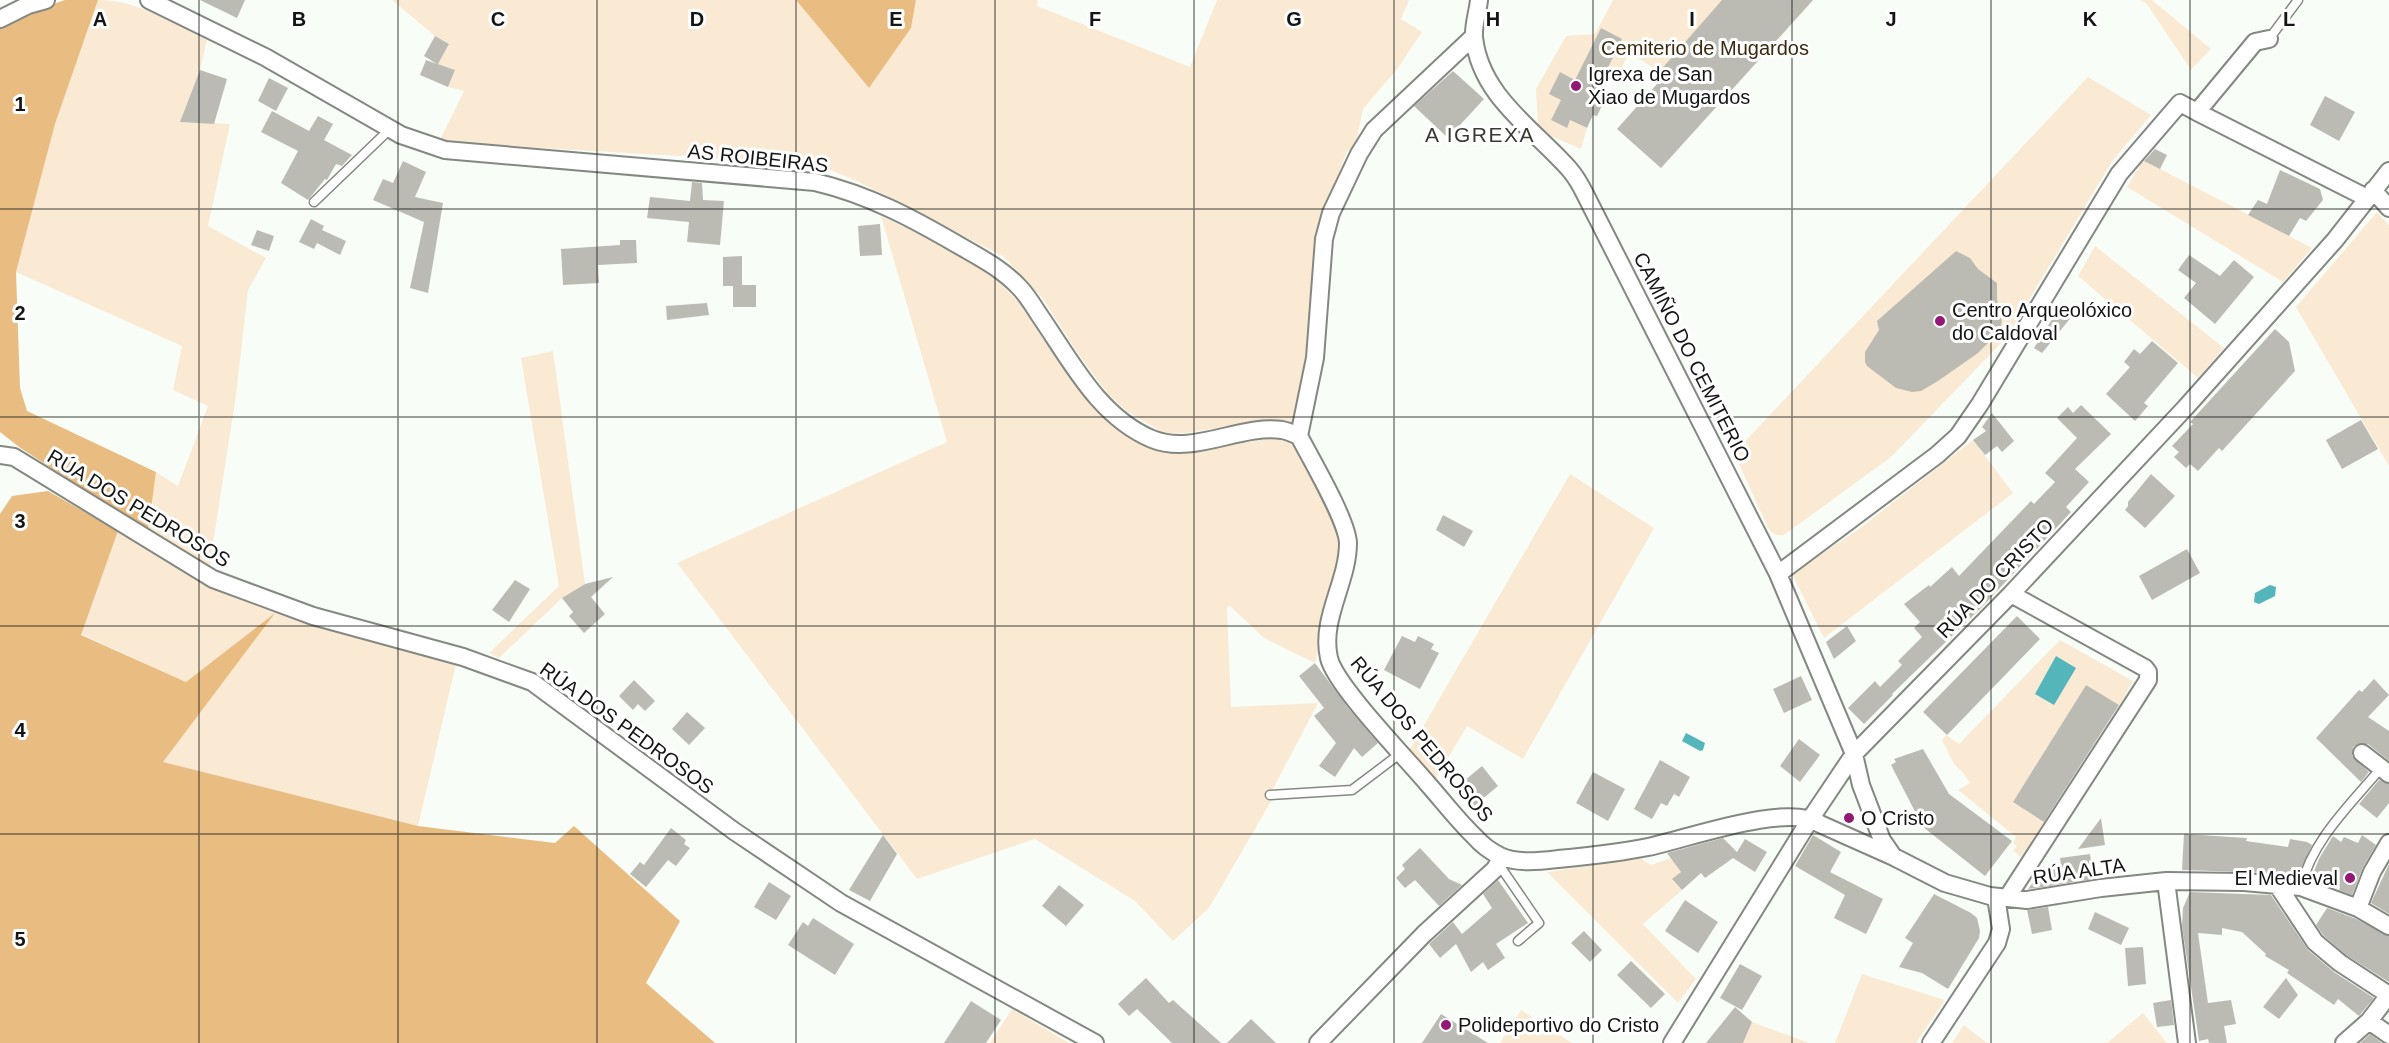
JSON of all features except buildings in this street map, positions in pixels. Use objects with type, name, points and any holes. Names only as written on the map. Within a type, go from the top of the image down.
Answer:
[{"type":"street","points":[[0,19],[28,5],[46,0]]},
{"type":"street","name":"AS ROIBEIRAS","points":[[149,0],[265,57],[401,135],[445,150],[815,182],[849,190],[887,206],[996,267],[1020,288],[1085,383],[1116,417],[1152,439],[1172,443],[1194,442],[1247,432],[1282,430],[1299,436]]},
{"type":"street","name":"CAMIÑO DO CEMITERIO","points":[[1479,0],[1474,36],[1482,66],[1495,91],[1512,112],[1572,172],[1586,194],[1778,574],[1854,754]]},
{"type":"street","points":[[1299,436],[1315,358],[1327,223],[1359,154],[1374,130],[1474,36]]},
{"type":"street","points":[[2197,112],[2255,42],[2269,39]]},
{"type":"street","points":[[1778,574],[1937,455],[1958,436],[1986,396],[2119,174],[2180,103],[2370,194],[2389,208]]},
{"type":"street","name":"RÚA DO CRISTO","points":[[1672,1043],[1810,818],[1854,754],[2012,594],[2186,407],[2335,240],[2389,171]]},
{"type":"street","name":"RÚA DOS PEDROSOS","points":[[1299,436],[1336,508],[1348,542],[1345,568],[1329,632],[1329,659],[1338,677],[1475,838],[1501,857],[1520,861],[1544,861],[1649,847],[1752,821],[1773,818],[1810,818]]},
{"type":"street","name":"RÚA DOS PEDROSOS","points":[[5,460],[213,579],[313,616],[463,657],[532,682],[734,831],[841,903],[1095,1043]]},
{"type":"street","points":[[1931,1043],[1997,943],[2001,930],[2002,897],[2148,680],[2148,672],[2145,668],[2012,594]]},
{"type":"street","points":[[2362,753],[2385,771]]},
{"type":"street","points":[[1854,754],[1861,786],[1882,840],[1894,857]]},
{"type":"street","name":"RÚA ALTA","points":[[1810,818],[1945,883],[2002,897],[2027,900],[2101,888],[2166,881],[2244,882],[2301,887],[2358,908],[2389,926]]},
{"type":"street","points":[[2358,908],[2372,872],[2389,843]]},
{"type":"street","points":[[1318,1043],[1424,934],[1495,869],[1501,857]]},
{"type":"street","points":[[2166,881],[2187,1043]]},
{"type":"street","points":[[2278,886],[2315,942],[2340,963],[2389,995],[2369,1020],[2344,1043]]},
{"type":"street","points":[[2369,1020],[2389,1035]]},
{"type":"lane","points":[[2269,39],[2298,0]]},
{"type":"lane","points":[[314,202],[390,129]]},
{"type":"lane","points":[[1270,795],[1352,790],[1401,753]]},
{"type":"lane","points":[[2301,887],[2305,871],[2316,848],[2385,771]]},
{"type":"lane","points":[[1501,857],[1502,869],[1539,923],[1518,941]]},
{"type":"green space","points":[[98,0],[141,8],[207,40],[200,70],[181,122],[230,124],[208,226],[266,258],[248,290],[236,395],[209,570],[148,531],[156,472],[178,486],[208,406],[173,390],[182,346],[16,272],[55,124]]},
{"type":"green space","points":[[392,0],[796,0],[869,88],[911,28],[916,0],[1038,0],[1037,6],[1190,67],[1217,0],[1409,0],[1401,19],[1422,32],[1398,68],[1363,109],[1356,143],[1346,153],[1319,226],[1308,374],[1295,422],[1229,426],[1187,433],[1164,433],[1128,412],[1108,394],[1078,354],[1043,299],[1004,257],[859,182],[816,164],[439,142],[464,91],[448,87],[455,70],[438,64],[449,44],[435,36]]},
{"type":"green space","name":"Cemiterio de Mugardos","points":[[1613,0],[1805,0],[1810,4],[1661,168],[1617,129],[1665,75],[1638,58],[1642,51],[1633,46],[1620,71],[1588,55],[1575,80],[1560,72],[1561,100],[1551,120],[1566,128],[1570,120],[1587,128],[1581,149],[1548,135],[1538,125],[1536,89],[1566,36],[1595,34]]},
{"type":"green space","points":[[2140,0],[2152,0],[2211,49],[2191,70],[2147,4]]},
{"type":"green space","points":[[2088,77],[2151,115],[2113,160],[2006,338],[1891,457],[1784,535],[1773,533],[1768,528],[1734,453]]},
{"type":"green space","points":[[2143,160],[2312,248],[2283,282],[2127,187]]},
{"type":"green space","points":[[2377,212],[2389,225],[2389,466],[2296,307]]},
{"type":"green space","points":[[881,216],[962,255],[991,273],[1019,303],[1079,390],[1112,426],[1153,450],[1190,453],[1271,438],[1292,442],[1305,458],[1327,501],[1338,533],[1340,557],[1315,663],[1264,638],[1230,606],[1227,607],[1231,707],[1318,703],[1273,789],[1270,803],[1209,908],[1173,941],[1135,901],[1035,839],[917,879],[677,563],[947,442]]},
{"type":"green space","points":[[2095,246],[2224,348],[2198,378],[2078,276]]},
{"type":"green space","points":[[553,351],[585,584],[562,598],[499,658],[489,653],[559,586],[521,358]]},
{"type":"green space","points":[[1973,440],[2013,493],[1824,638],[1792,574],[1859,529]]},
{"type":"green space","points":[[1570,474],[1654,528],[1523,759],[1467,726],[1435,780],[1409,751]]},
{"type":"green space","points":[[118,531],[204,583],[275,613],[456,664],[418,826],[162,762],[273,615],[186,682],[81,634]]},
{"type":"green space","points":[[2060,640],[2133,681],[2119,706],[2086,685],[2013,802],[2046,823],[2021,857],[2013,851],[2017,846],[2013,843],[2016,837],[1958,790],[1970,783],[1954,764],[1942,740],[1946,735],[1959,744]]},
{"type":"green space","points":[[1640,858],[1651,865],[1671,858],[1681,872],[1672,880],[1682,890],[1643,924],[1696,979],[1678,1003],[1547,872]]},
{"type":"green space","points":[[1862,974],[1945,1000],[1916,1043],[1835,1043]]},
{"type":"green space","points":[[1012,1009],[1017,1012],[1069,1043],[990,1043]]},
{"type":"green space","points":[[1521,1010],[1572,1043],[1500,1043]]},
{"type":"green space","points":[[2143,1013],[2167,1043],[2107,1043]]},
{"type":"green space","points":[[1752,1022],[1809,1043],[1743,1043]]},
{"type":"green space","points":[[1964,1025],[1987,1043],[1952,1043]]},
{"type":"shaded area","points":[[65,0],[98,0],[55,124],[16,272],[20,388],[27,411],[156,472],[148,531],[19,447],[0,432],[0,27],[32,11]]},
{"type":"shaded area","points":[[796,0],[916,0],[911,28],[869,88]]},
{"type":"shaded area","points":[[48,491],[118,531],[81,635],[186,682],[275,613],[163,762],[418,826],[555,843],[574,826],[680,921],[646,983],[715,1043],[0,1043],[0,514],[12,496]]},
{"type":"water","points":[[2270,585],[2276,587],[2275,596],[2259,604],[2254,602],[2255,593]]},
{"type":"water","points":[[2056,656],[2076,668],[2054,705],[2035,694]]},
{"type":"water","points":[[1686,733],[1705,743],[1703,750],[1700,751],[1682,741]]},
{"type":"place","name":"Igrexa de San Xiao de Mugardos","points":[[1576,86]]},
{"type":"place","name":"Centro Arqueolóxico do Caldoval","points":[[1940,321]]},
{"type":"place","name":"O Cristo","points":[[1849,818]]},
{"type":"place","name":"El Medieval","points":[[2350,878]]},
{"type":"place","name":"Polideportivo do Cristo","points":[[1446,1025]]},
{"type":"district","name":"A IGREXA","points":[[1480,135]]}]
